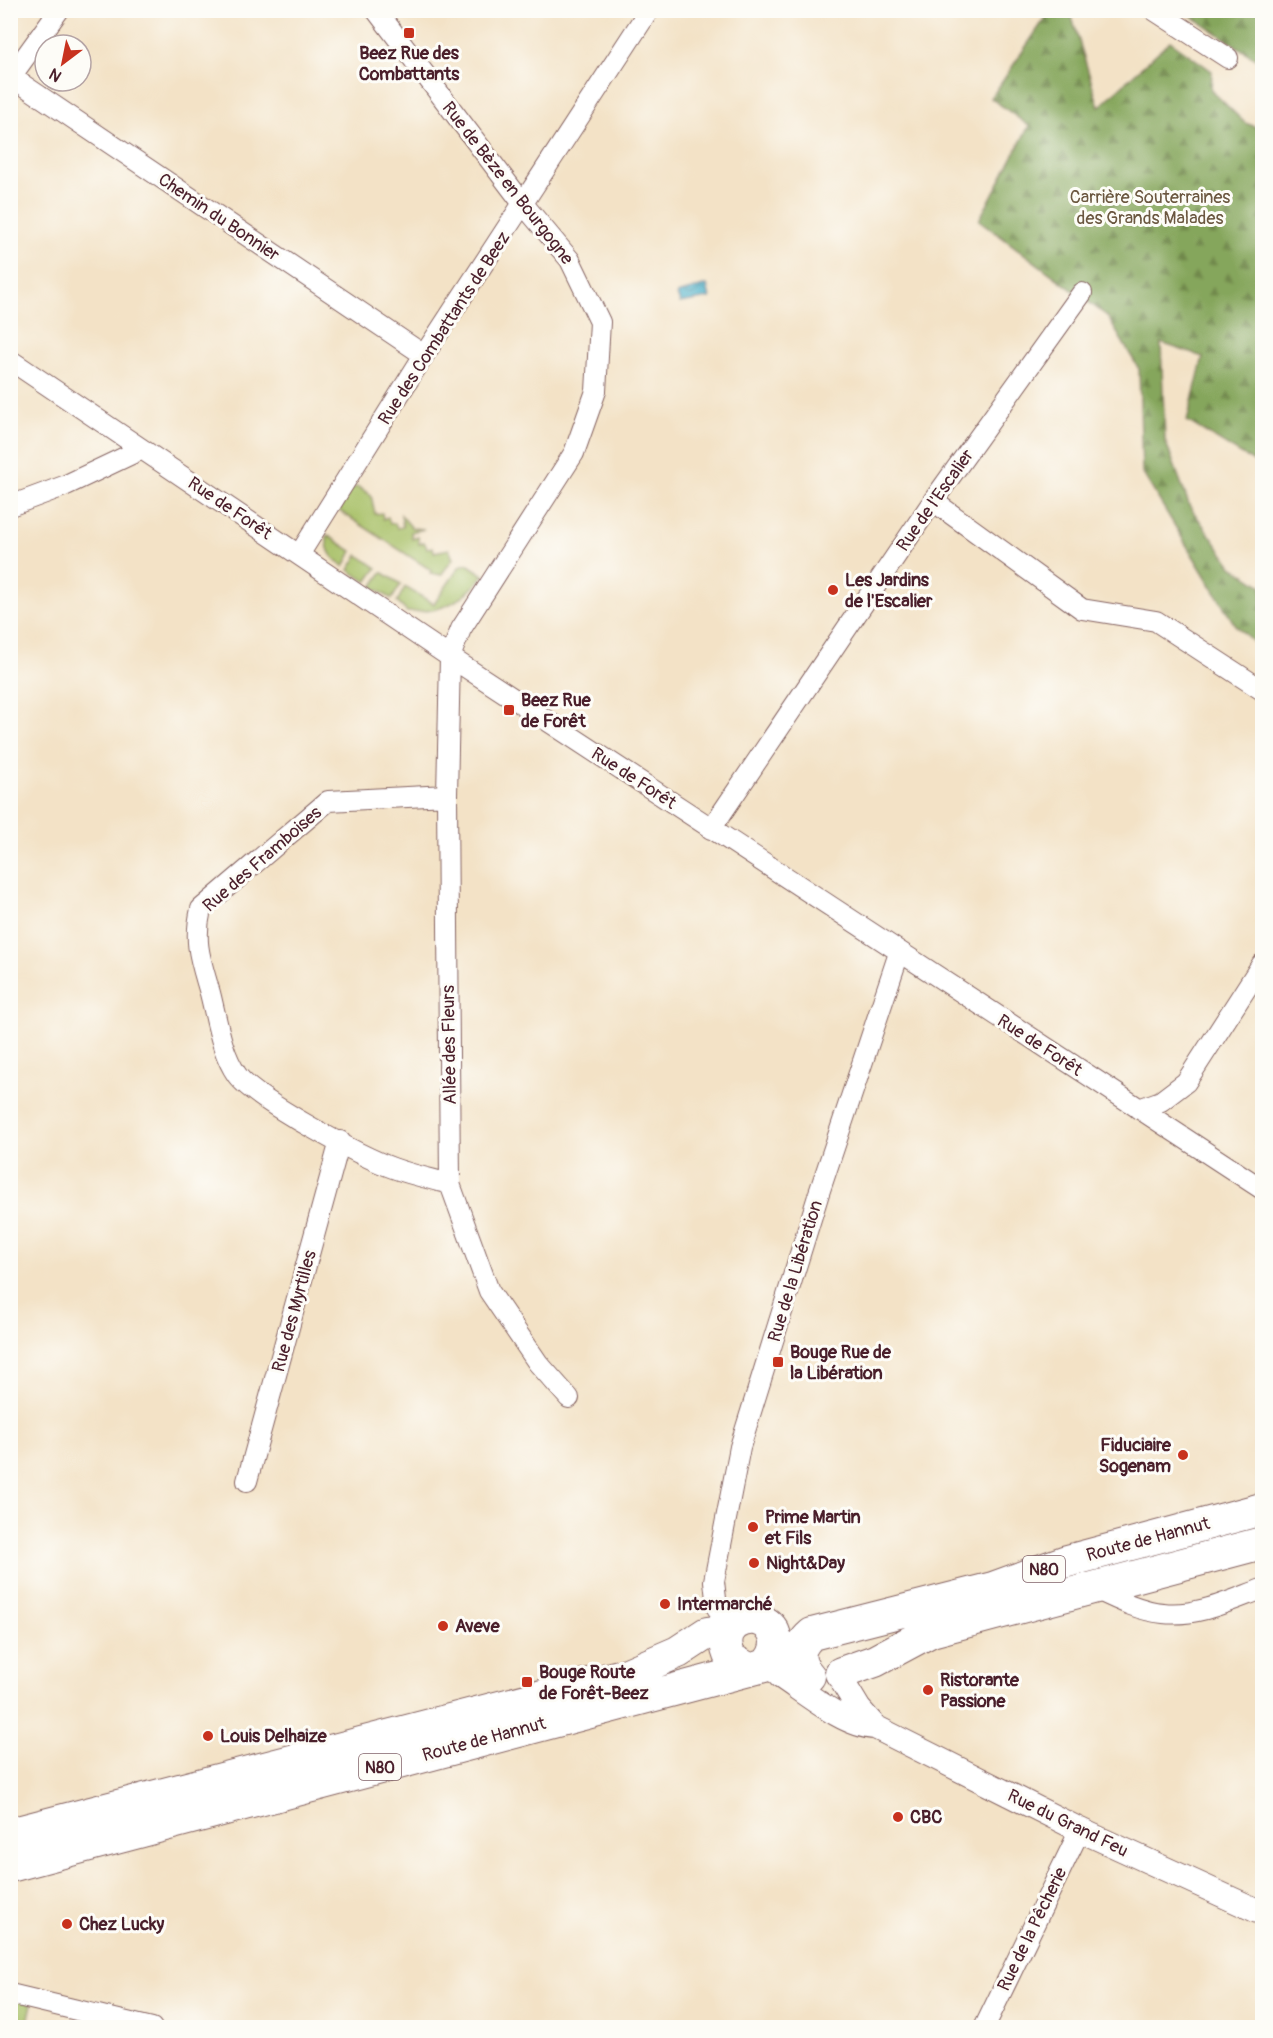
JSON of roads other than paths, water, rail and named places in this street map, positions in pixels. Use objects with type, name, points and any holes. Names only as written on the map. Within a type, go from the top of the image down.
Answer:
[{"type":"main road","name":"Route de Hannut","points":[[824,1631],[993,1588],[1064,1562],[1263,1509]]},
{"type":"main road","name":"Route de Hannut","points":[[10,1866],[875,1661],[931,1631],[1263,1542]]},
{"type":"main road","name":"Route de Hannut","points":[[10,1834],[627,1674],[678,1652],[707,1633],[731,1628],[747,1618],[763,1622],[781,1617],[807,1621],[843,1639],[849,1656],[801,1677]]},
{"type":"main road","points":[[763,1622],[775,1636],[776,1645],[769,1662],[801,1677]]},
{"type":"main road","points":[[731,1628],[726,1640],[731,1659],[739,1666],[801,1677]]},
{"type":"street","points":[[12,78],[59,10]]},
{"type":"street","name":"Rue de Bèze en Bourgogne","points":[[376,10],[524,205],[570,260],[600,322],[596,391],[574,453],[460,629],[450,657]]},
{"type":"street","name":"Rue des Combattants de Beez","points":[[299,555],[424,355],[524,205],[588,101],[649,10]]},
{"type":"street","points":[[1154,10],[1228,58]]},
{"type":"street","name":"Chemin du Bonnier","points":[[12,78],[424,355]]},
{"type":"street","name":"Rue de l'Escalier","points":[[711,829],[933,501],[1082,293]]},
{"type":"street","name":"Rue de Forêt","points":[[10,360],[450,657],[899,953],[1263,1189]]},
{"type":"street","points":[[10,506],[64,486],[142,449]]},
{"type":"street","points":[[933,501],[1082,609],[1156,621],[1263,690]]},
{"type":"street","name":"Allée des Fleurs","points":[[450,657],[447,795],[450,1184],[489,1291],[538,1363],[569,1398]]},
{"type":"street","name":"Rue des Framboises","points":[[447,795],[328,801],[201,909],[195,932],[221,1037],[228,1060],[238,1077],[256,1094],[392,1168],[450,1184]]},
{"type":"street","name":"Rue de la Libération","points":[[731,1628],[717,1608],[714,1581],[740,1447],[819,1193],[899,953]]},
{"type":"street","points":[[1139,1109],[1161,1101],[1186,1082],[1263,964]]},
{"type":"street","name":"Rue des Myrtilles","points":[[247,1481],[340,1141]]},
{"type":"street","name":"Route de Hannut","points":[[1093,1587],[1116,1599],[1163,1613],[1206,1609],[1263,1589]]},
{"type":"street","name":"Rue du Grand Feu","points":[[801,1677],[867,1727],[875,1727]]},
{"type":"street","name":"Rue du Grand Feu","points":[[801,1677],[860,1708],[875,1727],[1080,1830],[1263,1913]]},
{"type":"street","name":"Rue de la Pêcherie","points":[[984,2028],[1080,1830]]},
{"type":"street","points":[[10,1994],[152,2028]]},
{"type":"water","points":[[707,285],[710,298],[680,303],[677,294]]},
{"type":"place","name":"Beez Rue des Combattants","points":[[409,33]]},
{"type":"place","name":"Les Jardins de l'Escalier","points":[[833,590]]},
{"type":"place","name":"Beez Rue de Forêt","points":[[509,710]]},
{"type":"place","name":"Bouge Rue de la Libération","points":[[778,1362]]},
{"type":"place","name":"Fiduciaire Sogenam","points":[[1183,1455]]},
{"type":"place","name":"Prime Martin et Fils","points":[[753,1527]]},
{"type":"place","name":"Night&Day","points":[[754,1563]]},
{"type":"place","name":"Intermarché","points":[[665,1604]]},
{"type":"place","name":"Aveve","points":[[443,1626]]},
{"type":"place","name":"Bouge Route de Forêt-Beez","points":[[527,1682]]},
{"type":"place","name":"Ristorante Passione","points":[[928,1690]]},
{"type":"place","name":"Louis Delhaize","points":[[208,1736]]},
{"type":"place","name":"CBC","points":[[898,1817]]},
{"type":"place","name":"Chez Lucky","points":[[67,1924]]},
{"type":"park label","name":"Carrière Souterraines des Grands Malades","points":[[1150,207]]}]
